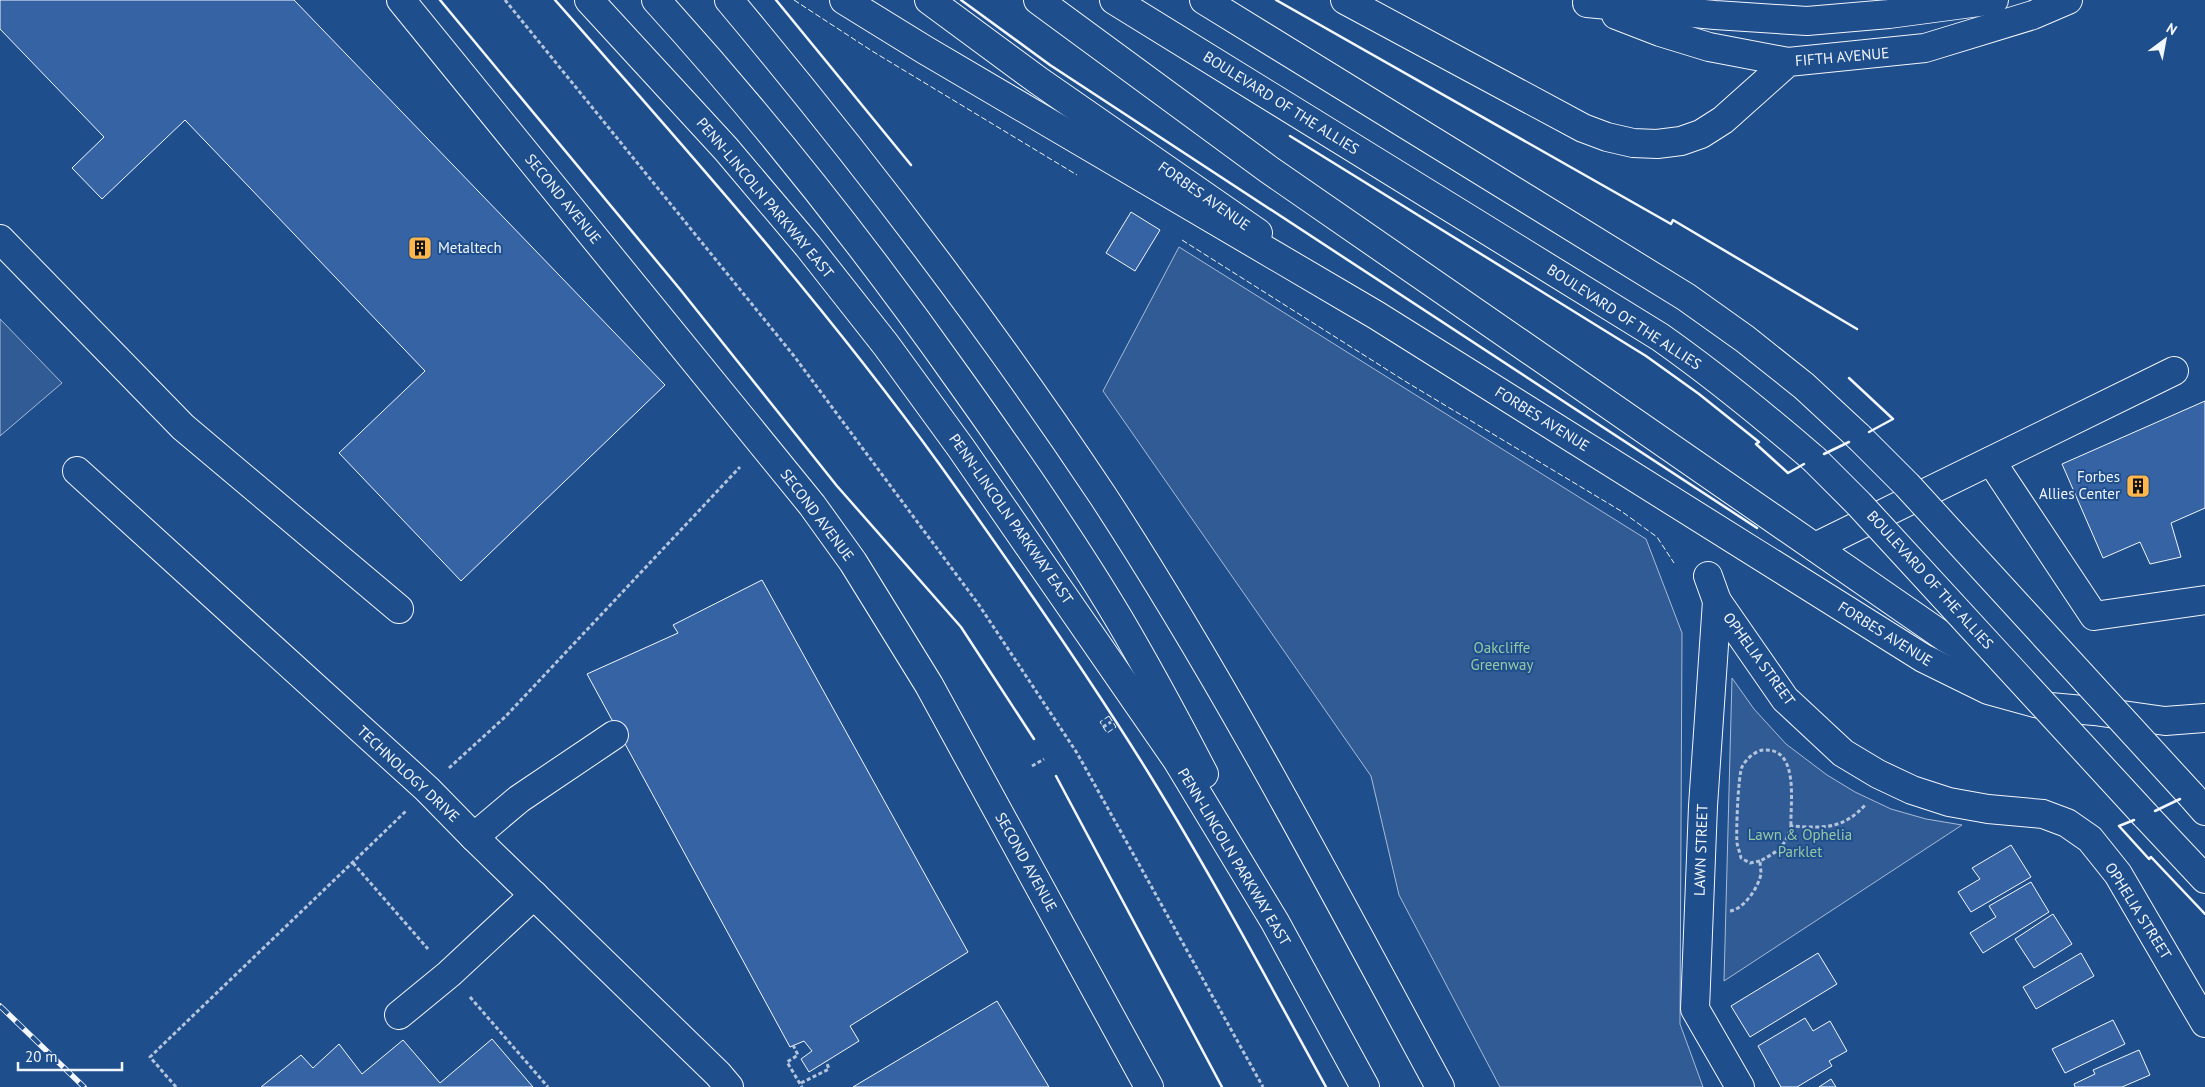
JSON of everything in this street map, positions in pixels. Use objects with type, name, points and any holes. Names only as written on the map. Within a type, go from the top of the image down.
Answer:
[{"type":"main road","name":"SECOND AVENUE","points":[[401,0],[812,505],[853,562],[929,685],[1149,1087]]},
{"type":"main road","name":"PENN-LINCOLN PARKWAY EAST","points":[[589,0],[726,149],[808,246],[886,346],[1054,581],[1177,760],[1275,922],[1365,1087]]},
{"type":"main road","points":[[656,0],[763,122],[841,220],[933,343],[1059,526],[1119,618],[1173,715],[1224,813],[1275,922]]},
{"type":"main road","points":[[729,0],[882,188],[959,289],[1104,498],[1192,640],[1276,784],[1440,1087]]},
{"type":"main road","points":[[844,0],[925,50],[1376,315]]},
{"type":"main road","name":"FORBES AVENUE","points":[[929,0],[1031,75],[1376,315],[1924,658],[1981,687],[2019,700],[2050,707],[2165,721],[2205,718]]},
{"type":"main road","points":[[1038,0],[1162,93],[1268,168],[1946,638],[1979,658],[2027,682],[2094,711]]},
{"type":"main road","name":"BOULEVARD OF THE ALLIES","points":[[1114,0],[1660,337],[1765,416],[1859,504],[2205,879]]},
{"type":"main road","points":[[1204,0],[1686,297],[1745,339],[1804,386],[1907,485],[2198,803]]},
{"type":"main road","points":[[1345,0],[1560,117],[1607,137],[1633,143],[1657,144],[1681,141],[1701,134],[1723,120],[1788,62]]},
{"type":"main road","name":"FIFTH AVENUE","points":[[1583,2],[1714,15],[1807,21],[1888,7],[1994,0]]},
{"type":"main road","name":"FIFTH AVENUE","points":[[1583,2],[1660,32],[1693,42],[1788,62],[1925,48],[2034,16],[2068,0]]},
{"type":"main road","points":[[0,239],[183,427],[400,609]]},
{"type":"main road","points":[[1815,547],[2174,371]]},
{"type":"main road","points":[[1991,461],[2094,616],[2205,600]]},
{"type":"main road","name":"TECHNOLOGY DRIVE","points":[[77,471],[427,789],[534,895],[717,1083]]},
{"type":"main road","points":[[1708,576],[1717,602]]},
{"type":"main road","name":"OPHELIA STREET","points":[[1717,602],[1785,699],[1843,753],[1878,774],[1912,790],[1949,802],[1988,809],[2043,814],[2067,823],[2090,839],[2118,874],[2205,1023]]},
{"type":"main road","name":"LAWN STREET","points":[[1717,602],[1703,806],[1695,1010],[1740,1087]]},
{"type":"main road","points":[[474,837],[519,799],[614,735]]},
{"type":"main road","points":[[399,1015],[449,974],[534,895]]},
{"type":"path","points":[[504,0],[794,356],[978,605],[1077,753],[1263,1087]]},
{"type":"path","points":[[447,770],[505,717],[734,472]]},
{"type":"path","points":[[1103,727],[1109,723]]},
{"type":"path","points":[[1762,750],[1779,754],[1787,762],[1792,783],[1791,826],[1787,840],[1778,851],[1760,861],[1750,863],[1741,858],[1737,843],[1742,767],[1751,756],[1762,750]]},
{"type":"path","points":[[1032,766],[1044,759]]},
{"type":"path","points":[[1791,826],[1832,826],[1854,817],[1871,798]]},
{"type":"path","points":[[176,1087],[150,1057],[409,808]]},
{"type":"path","points":[[1724,912],[1736,910],[1744,903],[1761,874],[1760,861]]},
{"type":"path","points":[[793,1046],[798,1055],[787,1062],[802,1085],[829,1069],[826,1061]]},
{"type":"shaded area","name":"Oakcliffe Greenway","points":[[1179,247],[1646,539],[1682,633],[1680,1024],[1703,1087],[1500,1087],[1399,895],[1371,776],[1103,391]]},
{"type":"shaded area","points":[[0,319],[62,383],[0,436]]},
{"type":"shaded area","name":"Lawn & Ophelia Parklet","points":[[1732,678],[1754,709],[1786,744],[1827,775],[1855,792],[1891,809],[1926,819],[1962,825],[1724,981]]},
{"type":"building","name":"Metaltech","points":[[0,0],[294,0],[665,385],[461,581],[339,453],[425,371],[185,120],[102,199],[72,168],[104,137],[0,29]]},
{"type":"building","points":[[1131,212],[1160,230],[1135,271],[1106,253]]},
{"type":"building","name":"Forbes Allies Center","points":[[2205,401],[2205,508],[2171,523],[2181,557],[2150,564],[2140,542],[2103,558],[2062,464]]},
{"type":"building","points":[[762,580],[968,952],[850,1026],[859,1041],[809,1072],[801,1059],[812,1051],[804,1041],[790,1047],[587,674],[678,633],[673,625]]},
{"type":"building","points":[[2011,845],[2031,877],[1971,912],[1958,892],[1980,879],[1972,868]]},
{"type":"building","points":[[2031,882],[2049,912],[1983,953],[1970,933],[1996,917],[1989,906]]},
{"type":"building","points":[[2053,914],[2072,944],[2034,968],[2015,939]]},
{"type":"building","points":[[1818,953],[1837,984],[1750,1037],[1731,1006]]},
{"type":"building","points":[[2081,953],[2094,976],[2036,1009],[2023,987]]},
{"type":"building","points":[[997,1001],[1049,1087],[853,1087]]},
{"type":"building","points":[[1805,1018],[1813,1031],[1830,1021],[1847,1051],[1829,1061],[1832,1066],[1797,1087],[1781,1087],[1758,1046]]},
{"type":"building","points":[[2113,1020],[2125,1044],[2065,1073],[2052,1049]]},
{"type":"building","points":[[492,1039],[533,1087],[261,1087],[301,1055],[313,1068],[339,1044],[362,1074],[403,1040],[440,1083]]},
{"type":"building","points":[[2139,1050],[2150,1075],[2122,1087],[2075,1087],[2074,1084],[2095,1074],[2093,1070]]},
{"type":"building","points":[[1831,1079],[1836,1087],[1819,1087]]},
{"type":"railway","points":[[0,1006],[84,1087]]},
{"type":"fence","points":[[794,0],[872,51],[1077,175]]},
{"type":"fence","points":[[1182,240],[1408,383],[1621,511],[1657,537],[1674,563]]},
{"type":"fence","points":[[1109,716],[1116,727],[1107,733],[1100,722],[1109,716]]},
{"type":"wall","points":[[440,0],[679,288],[837,486],[961,627],[1034,739]]},
{"type":"wall","points":[[555,0],[801,286],[895,404],[967,503],[1074,658],[1151,777],[1219,892],[1326,1087]]},
{"type":"wall","points":[[776,0],[911,165]]},
{"type":"wall","points":[[961,0],[1050,65],[1757,528]]},
{"type":"wall","points":[[1276,0],[1671,224],[1673,220],[1857,329]]},
{"type":"wall","points":[[1290,136],[1646,356],[1699,394],[1759,442],[1756,444],[1788,473],[1804,464]]},
{"type":"wall","points":[[1849,378],[1893,419],[1869,432]]},
{"type":"wall","points":[[1824,454],[1849,442]]},
{"type":"wall","points":[[1056,776],[1222,1087]]},
{"type":"wall","points":[[2155,811],[2180,799]]},
{"type":"wall","points":[[2134,820],[2119,826],[2149,859],[2151,857],[2205,914]]},
{"type":"place","name":"Metaltech","points":[[420,248]]},
{"type":"place","name":"Forbes Allies Center","points":[[2138,486]]}]
